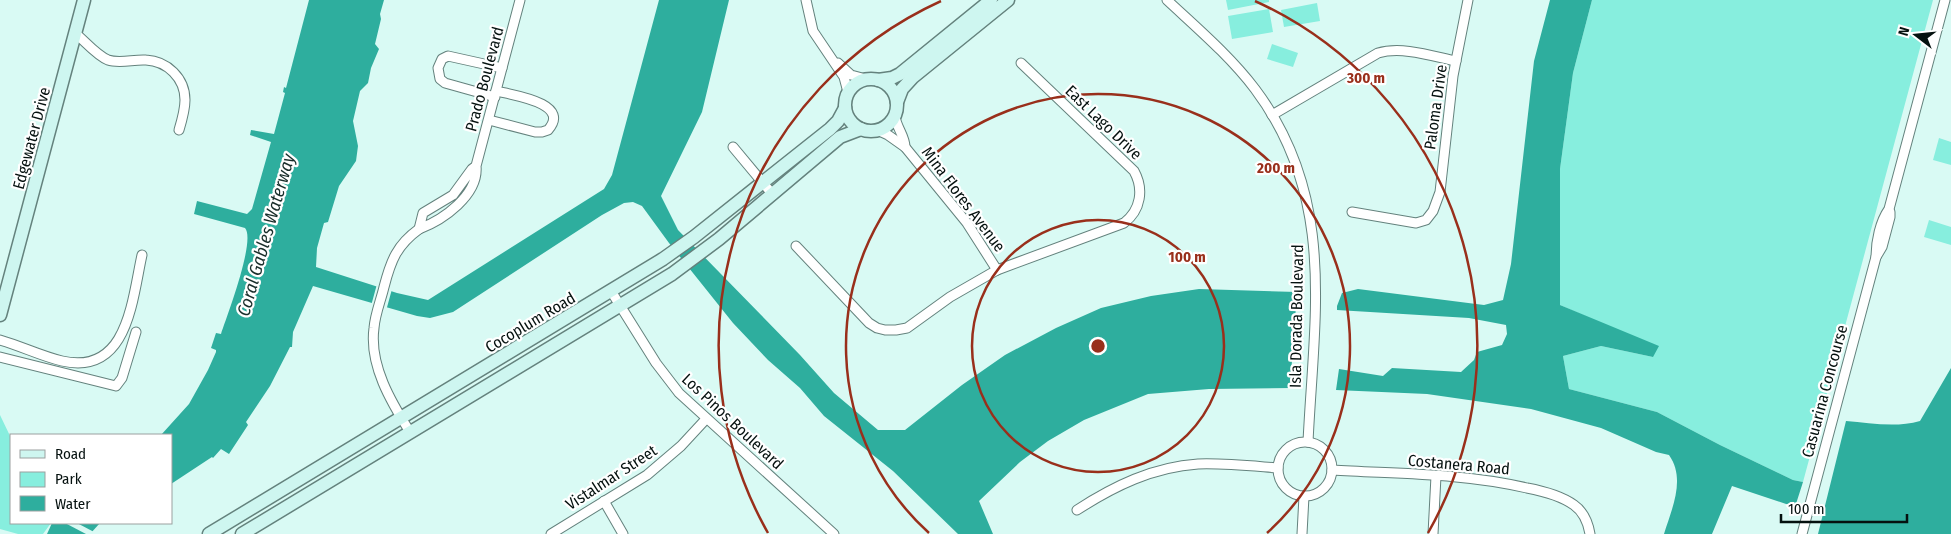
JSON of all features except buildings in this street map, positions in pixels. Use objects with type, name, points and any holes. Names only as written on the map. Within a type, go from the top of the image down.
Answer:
[{"type":"street","name":"Edgewater Drive","points":[[0,314],[84,0]]},
{"type":"street","name":"Prado Boulevard","points":[[410,432],[386,389],[376,358],[373,335],[387,275],[402,243],[419,229],[434,224],[464,200],[477,172],[476,166],[520,0]]},
{"type":"street","points":[[806,0],[813,31],[846,81],[848,92]]},
{"type":"street","points":[[848,92],[859,82],[892,78],[900,74],[991,0]]},
{"type":"street","points":[[905,147],[905,140],[897,127],[894,116],[902,89],[913,77],[1008,0]]},
{"type":"street","name":"Isla Dorada Boulevard","points":[[1167,0],[1240,72],[1255,90],[1272,115],[1298,170],[1307,200],[1313,233],[1315,269],[1308,442]]},
{"type":"street","name":"Paloma Drive","points":[[1352,212],[1416,223],[1426,220],[1430,216],[1440,192],[1444,141],[1456,61],[1468,0]]},
{"type":"street","name":"Casuarina Concourse","points":[[1802,534],[1876,257],[1882,247],[1886,234],[1890,217],[1889,209],[1945,0]]},
{"type":"street","points":[[75,33],[107,59],[120,61],[153,60],[164,64],[173,71],[181,83],[184,96],[184,109],[179,130]]},
{"type":"street","points":[[1272,115],[1378,53],[1390,51],[1410,52],[1456,61]]},
{"type":"street","points":[[489,120],[539,132],[548,130],[553,120],[552,112],[546,105],[445,83],[440,78],[438,68],[442,58],[448,56],[502,68]]},
{"type":"street","points":[[835,62],[852,75],[872,79],[891,88],[897,102]]},
{"type":"street","name":"East Lago Drive","points":[[796,246],[869,323],[885,330],[896,330],[907,328],[950,298],[997,270],[1119,226],[1132,216],[1138,206],[1140,195],[1137,178],[1129,165],[1021,63]]},
{"type":"street","name":"Cocoplum Road","points":[[209,534],[611,291],[694,238],[762,182],[830,130],[838,121],[845,108],[848,92]]},
{"type":"street","points":[[845,108],[850,121],[861,129]]},
{"type":"street","points":[[877,130],[884,127],[894,116]]},
{"type":"street","name":"Cocoplum Road","points":[[242,534],[672,274],[703,252],[773,195],[840,137],[861,129],[877,130]]},
{"type":"street","points":[[877,130],[888,134],[905,147]]},
{"type":"street","points":[[733,147],[773,195]]},
{"type":"street","name":"Mina Flores Avenue","points":[[905,147],[967,223],[997,270]]},
{"type":"street","name":"Prado Boulevard","points":[[419,229],[423,213],[454,195],[476,166]]},
{"type":"street","points":[[0,340],[68,362],[92,361],[106,355],[117,343],[123,331],[142,255]]},
{"type":"street","name":"Los Pinos Boulevard","points":[[611,291],[662,373],[679,394],[834,534]]},
{"type":"street","points":[[0,357],[116,386],[122,378],[136,332]]},
{"type":"street","name":"Vistalmar Street","points":[[551,534],[657,467],[681,446],[706,419]]},
{"type":"street","points":[[1299,442],[1308,442],[1314,443],[1326,451],[1332,463],[1332,470],[1331,478],[1320,492],[1312,496],[1304,496],[1295,494],[1282,484],[1278,468],[1284,452],[1299,442]]},
{"type":"street","points":[[1078,510],[1130,480],[1168,469],[1208,464],[1278,468]]},
{"type":"street","name":"Costanera Road","points":[[1332,470],[1492,480],[1556,495],[1579,509],[1586,519],[1590,534]]},
{"type":"street","points":[[1433,534],[1436,476]]},
{"type":"street","points":[[1302,534],[1304,496]]},
{"type":"street","points":[[604,501],[622,534]]},
{"type":"green space","points":[[1226,0],[1269,0],[1269,2],[1228,10]]},
{"type":"green space","points":[[1592,0],[1933,0],[1803,482],[1793,480],[1720,445],[1657,412],[1569,389],[1563,356],[1601,346],[1653,357],[1601,323],[1560,305],[1560,169],[1573,73]]},
{"type":"green space","points":[[1317,3],[1320,21],[1284,27],[1281,10]]},
{"type":"green space","points":[[1269,9],[1273,32],[1232,39],[1228,16]]},
{"type":"green space","points":[[1272,44],[1298,53],[1293,67],[1267,59]]},
{"type":"green space","points":[[1939,138],[1951,142],[1951,165],[1933,160]]},
{"type":"green space","points":[[1929,220],[1951,227],[1951,245],[1924,237]]},
{"type":"green space","points":[[0,415],[10,436],[10,524],[50,524],[43,534],[18,534],[0,529]]},
{"type":"water","name":"Coral Gables Waterway","points":[[309,0],[384,0],[375,44],[379,49],[371,68],[368,83],[360,91],[353,121],[358,146],[356,161],[339,186],[328,222],[324,223],[317,248],[316,267],[397,293],[428,300],[604,189],[612,175],[659,0],[729,0],[702,112],[661,196],[678,230],[800,355],[834,393],[878,430],[905,430],[962,385],[1005,355],[1056,328],[1101,308],[1151,296],[1199,289],[1297,292],[1290,388],[1209,389],[1148,394],[1084,420],[1048,441],[1020,462],[979,501],[993,534],[958,534],[893,471],[824,416],[800,388],[768,360],[733,323],[642,206],[633,202],[624,203],[602,215],[453,312],[430,318],[417,316],[313,286],[293,332],[292,347],[290,347],[270,386],[246,422],[248,425],[229,454],[221,449],[213,458],[172,483],[172,434],[162,434],[189,404],[208,370],[216,352],[216,350],[211,348],[216,333],[221,334],[234,296],[247,247],[245,228],[194,214],[197,201],[247,214],[252,209],[271,142],[250,135],[251,130],[274,134],[285,93],[283,92],[284,87],[286,88]]},
{"type":"water","points":[[1550,0],[1592,0],[1573,73],[1560,169],[1560,305],[1659,346],[1653,357],[1601,346],[1563,356],[1569,389],[1657,412],[1793,480],[1803,482],[1795,507],[1732,486],[1712,534],[1664,534],[1674,504],[1677,484],[1677,474],[1669,455],[1656,452],[1601,428],[1531,409],[1427,394],[1336,390],[1339,369],[1383,376],[1392,368],[1461,372],[1474,360],[1477,352],[1502,345],[1507,334],[1506,325],[1469,318],[1337,310],[1337,306],[1342,293],[1358,289],[1484,305],[1503,300],[1511,264],[1534,61]]},
{"type":"water","points":[[1951,368],[1951,534],[1818,534],[1846,421],[1892,425],[1920,421]]},
{"type":"water","points":[[52,524],[99,524],[90,534],[47,534]]},
{"type":"pier","points":[[377,284],[392,289],[386,311],[371,306]]},
{"type":"pier","points":[[67,524],[79,524],[94,532],[93,534],[86,534]]}]
